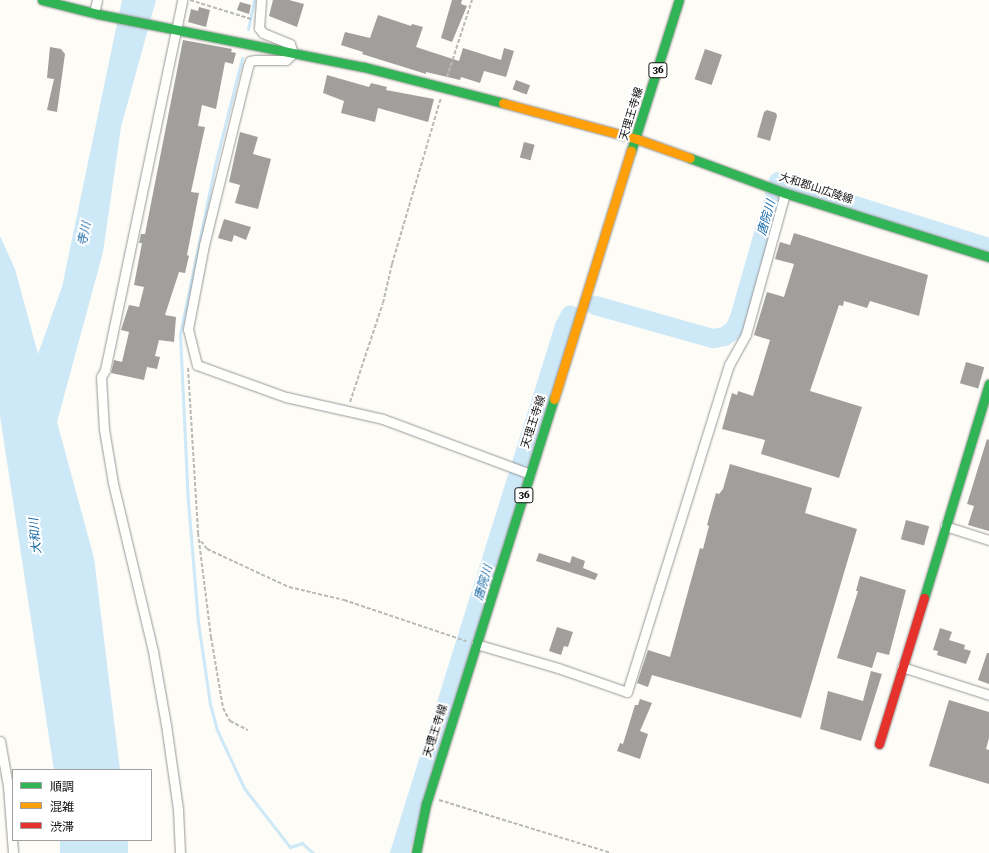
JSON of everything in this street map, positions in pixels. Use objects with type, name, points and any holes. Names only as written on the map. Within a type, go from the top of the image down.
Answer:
[{"type":"main road","name":"大和郡山広陵線","points":[[42,0],[96,14],[364,67],[575,121],[637,139],[785,192],[989,257]]},
{"type":"main road","name":"天理王寺線","points":[[416,853],[428,796],[637,139],[679,0]]},
{"type":"main road","points":[[879,744],[989,384]]},
{"type":"street","points":[[96,14],[97,0]]},
{"type":"street","points":[[180,853],[178,809],[166,725],[152,644],[113,483],[104,429],[102,377],[174,29],[182,0]]},
{"type":"street","points":[[262,0],[258,21],[259,28],[263,33],[290,44],[293,53],[286,60],[254,60],[250,61],[248,66],[204,245],[188,329],[197,365],[286,397],[383,419],[434,436],[530,474]]},
{"type":"street","points":[[476,644],[558,668],[627,692],[729,366],[746,334],[785,192]]},
{"type":"street","points":[[945,526],[989,540]]},
{"type":"street","points":[[902,667],[989,695]]},
{"type":"street","points":[[0,741],[8,786],[12,840]]},
{"type":"street","points":[[12,841],[13,853]]},
{"type":"path","points":[[189,0],[258,21]]},
{"type":"path","points":[[349,411],[383,303],[392,264],[434,127],[444,88],[472,0]]},
{"type":"path","points":[[188,367],[200,540],[211,637],[223,708],[230,721],[248,730]]},
{"type":"path","points":[[200,540],[207,549],[289,587],[350,602],[476,644]]},
{"type":"path","points":[[428,796],[611,853]]},
{"type":"water","points":[[122,0],[156,0],[121,127],[103,252],[57,422],[94,558],[120,769],[54,769],[0,416],[0,236],[15,269],[38,354],[62,287]]},
{"type":"water","points":[[60,841],[128,841],[128,853],[60,853]]},
{"type":"building","points":[[273,0],[289,0],[304,4],[297,27],[269,16]]},
{"type":"building","points":[[452,0],[462,0],[461,4],[467,6],[452,42],[441,38]]},
{"type":"building","points":[[240,2],[251,5],[249,14],[237,10]]},
{"type":"building","points":[[199,7],[210,10],[206,27],[188,22],[191,9],[198,11]]},
{"type":"building","points":[[378,15],[411,26],[412,24],[423,27],[416,47],[459,61],[463,48],[501,60],[504,48],[514,51],[506,77],[484,71],[480,83],[461,77],[460,80],[426,72],[426,74],[362,54],[363,52],[341,45],[345,32],[370,38]]},
{"type":"building","points":[[183,40],[232,49],[231,52],[236,53],[233,64],[225,62],[216,109],[202,105],[198,126],[205,127],[191,192],[199,193],[187,255],[189,256],[185,273],[179,272],[165,315],[176,317],[174,342],[159,340],[155,356],[160,357],[157,369],[147,367],[144,380],[111,373],[114,360],[122,362],[129,332],[121,330],[129,305],[139,307],[144,287],[134,285],[142,243],[139,243],[141,234],[145,234]]},
{"type":"building","points":[[50,47],[61,49],[65,54],[57,112],[47,110],[54,79],[47,78]]},
{"type":"building","points":[[705,49],[722,55],[712,85],[695,79]]},
{"type":"building","points":[[327,75],[369,87],[371,83],[387,87],[386,90],[434,99],[428,122],[378,108],[375,122],[341,113],[344,101],[323,93]]},
{"type":"building","points":[[516,80],[530,85],[527,95],[513,89]]},
{"type":"building","points":[[767,110],[776,113],[777,116],[770,141],[757,137],[764,112]]},
{"type":"building","points":[[240,132],[258,137],[253,154],[271,159],[258,209],[235,203],[240,185],[229,182]]},
{"type":"building","points":[[524,142],[535,145],[530,160],[520,157]]},
{"type":"building","points":[[224,219],[251,227],[246,240],[234,235],[232,242],[218,238]]},
{"type":"building","points":[[794,233],[928,275],[919,316],[870,301],[867,308],[844,301],[843,306],[839,305],[810,391],[862,407],[839,478],[761,454],[765,440],[722,429],[732,393],[737,395],[738,391],[753,396],[770,340],[754,335],[767,292],[784,297],[794,264],[775,259],[780,242],[790,245]]},
{"type":"building","points":[[966,362],[984,367],[978,388],[960,383]]},
{"type":"building","points":[[987,439],[989,440],[989,531],[968,525],[974,506],[967,504]]},
{"type":"building","points":[[730,464],[812,488],[805,513],[857,529],[801,718],[652,675],[648,687],[637,683],[648,650],[670,657],[700,548],[703,549],[709,526],[707,525],[716,493],[719,494],[723,489]]},
{"type":"building","points":[[906,520],[929,526],[924,546],[901,539]]},
{"type":"building","points":[[539,553],[570,563],[572,556],[585,561],[583,568],[598,574],[595,580],[536,561]]},
{"type":"building","points":[[860,576],[906,590],[889,655],[877,652],[872,668],[837,658],[858,591],[856,591]]},
{"type":"building","points":[[557,627],[573,632],[568,647],[564,646],[561,655],[549,651]]},
{"type":"building","points":[[940,628],[952,632],[949,640],[965,645],[964,649],[971,651],[966,664],[937,655],[938,651],[933,650]]},
{"type":"building","points":[[987,653],[989,653],[989,684],[978,680]]},
{"type":"building","points":[[871,671],[882,674],[861,741],[820,729],[828,691],[863,701]]},
{"type":"building","points":[[640,699],[652,703],[640,731],[648,734],[640,759],[617,751],[620,743],[623,744],[635,705],[638,705]]},
{"type":"building","points":[[949,700],[989,712],[989,738],[986,749],[989,750],[989,784],[929,766]]},
{"type":"waterway","points":[[248,29],[254,0]]},
{"type":"waterway","points":[[242,58],[215,165],[180,334],[188,501],[198,622],[210,704],[217,730],[244,788],[290,847],[302,843],[313,853]]},
{"type":"waterway","name":"唐院川","points":[[595,305],[712,338],[724,336],[734,329],[739,317],[778,181],[989,247]]},
{"type":"waterway","name":"唐院川","points":[[399,853],[564,326],[570,314]]},
{"type":"traffic: fast","points":[[42,0],[98,14],[364,67],[503,103]]},
{"type":"traffic: fast","points":[[631,151],[679,0]]},
{"type":"traffic: fast","points":[[690,158],[785,193],[989,257]]},
{"type":"traffic: fast","points":[[924,598],[989,384]]},
{"type":"traffic: fast","points":[[416,853],[426,804],[554,399]]},
{"type":"traffic: slow","points":[[503,103],[637,139],[690,158]]},
{"type":"traffic: slow","points":[[554,399],[631,151]]},
{"type":"traffic: jam","points":[[879,744],[924,598]]},
{"type":"water label","name":"寺川","points":[[85,234]]},
{"type":"water label","name":"大和川","points":[[36,536]]}]
